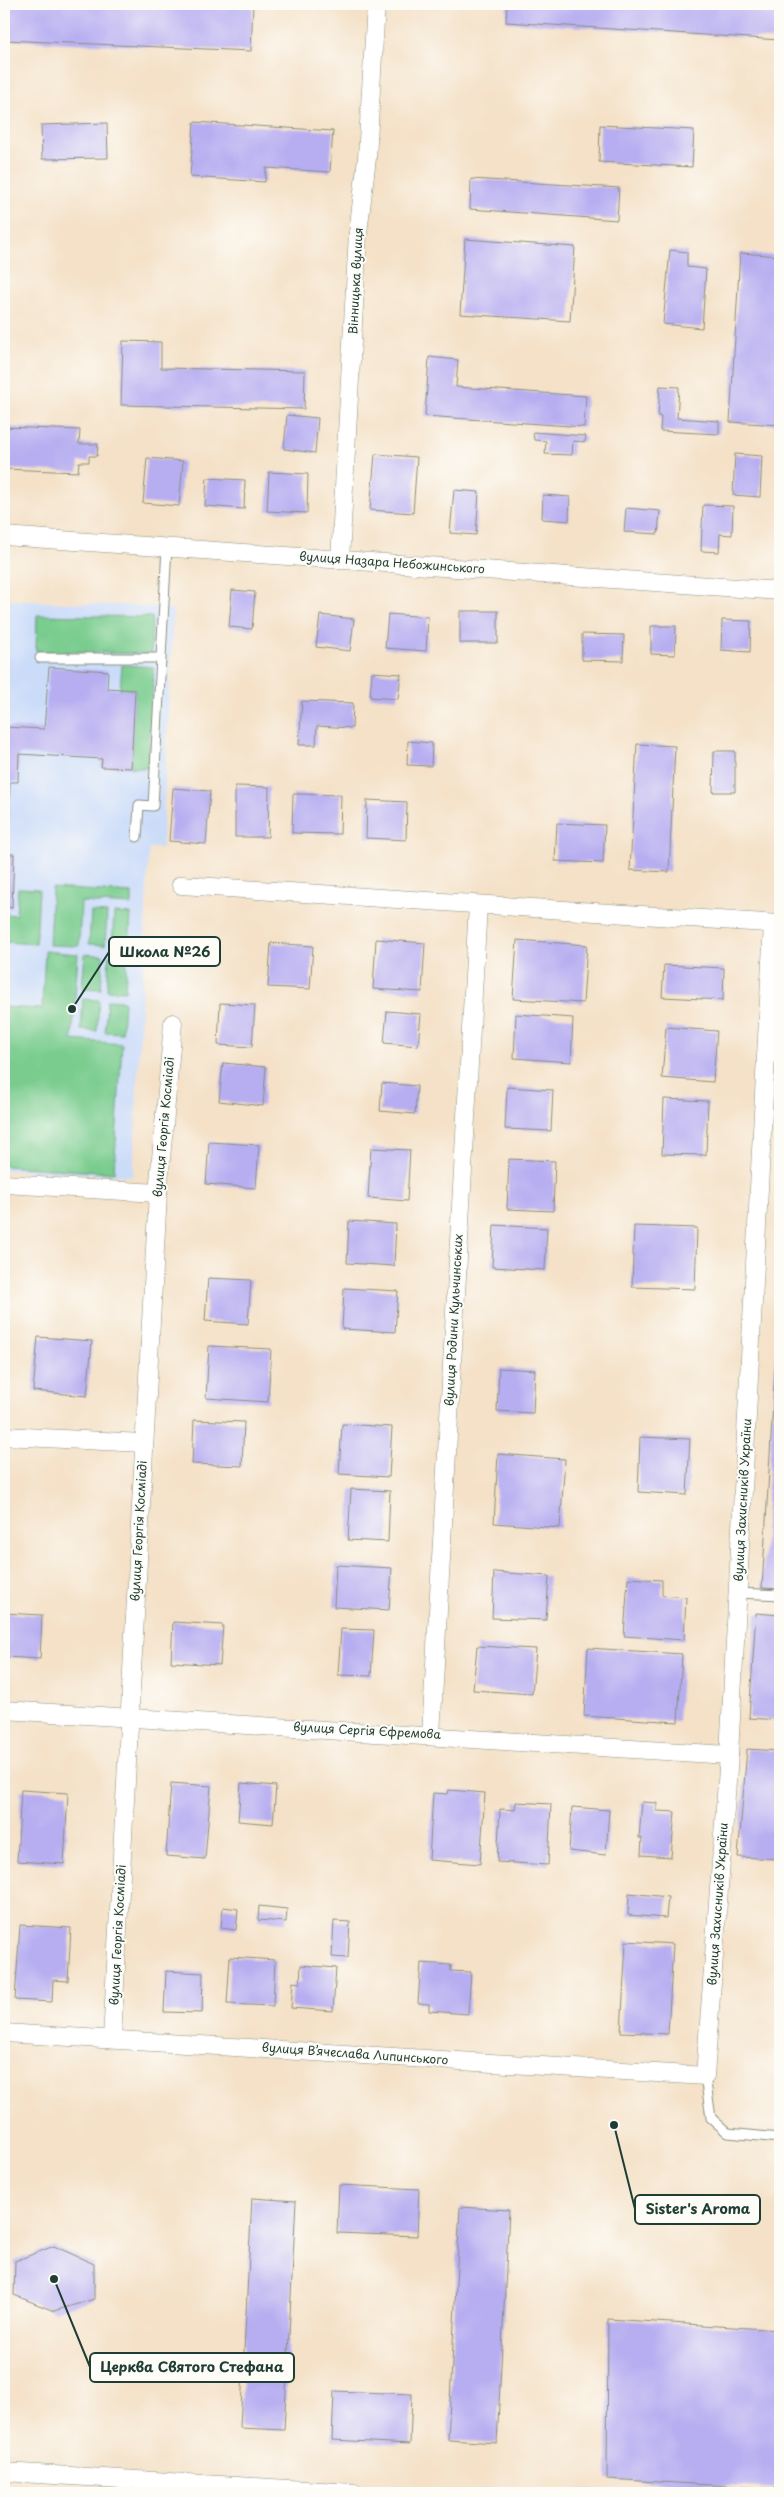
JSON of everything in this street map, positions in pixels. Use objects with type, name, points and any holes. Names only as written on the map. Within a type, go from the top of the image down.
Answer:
[{"type":"street","name":"Вінницька вулиця","points":[[340,560],[358,233],[368,158],[376,4]]},
{"type":"street","name":"вулиця Назара Небожинського","points":[[4,536],[780,591]]},
{"type":"street","points":[[181,885],[777,924]]},
{"type":"street","name":"вулиця Родини Кульчинських","points":[[431,1735],[478,905]]},
{"type":"street","name":"вулиця Захисників України","points":[[705,2076],[729,1755],[777,924]]},
{"type":"street","name":"вулиця Георгія Косміаді","points":[[112,2039],[158,1192],[173,1023]]},
{"type":"street","points":[[4,1184],[158,1192]]},
{"type":"street","points":[[4,1436],[143,1443]]},
{"type":"street","name":"вулиця Сергія Єфремова","points":[[4,1710],[131,1716],[729,1755]]},
{"type":"street","name":"вулиця Вʼячеслава Липинського","points":[[4,2033],[705,2076]]},
{"type":"street","points":[[4,2472],[224,2490],[354,2493]]},
{"type":"lane","points":[[137,837],[139,805],[154,806],[160,658],[168,547]]},
{"type":"lane","points":[[40,658],[160,658]]},
{"type":"lane","points":[[738,1593],[780,1595]]},
{"type":"lane","points":[[705,2076],[711,2118],[728,2133],[780,2138]]},
{"type":"shaded area","points":[[4,600],[163,607],[173,611],[162,848],[149,848],[133,1176],[4,1170]]},
{"type":"green space","points":[[37,615],[152,617],[151,654],[36,651]]},
{"type":"green space","points":[[122,665],[154,667],[148,768],[131,768],[135,690],[120,689]]},
{"type":"green space","points":[[18,888],[39,889],[36,944],[4,942],[4,914],[16,915]]},
{"type":"green space","points":[[52,888],[132,893],[132,905],[81,902],[79,946],[49,945]]},
{"type":"green space","points":[[91,912],[107,913],[105,945],[89,944]]},
{"type":"green space","points":[[114,913],[131,914],[129,947],[112,946]]},
{"type":"green space","points":[[45,951],[78,954],[72,1040],[122,1044],[114,1173],[4,1166],[4,1007],[42,1009]]},
{"type":"green space","points":[[85,954],[103,955],[101,989],[82,988]]},
{"type":"green space","points":[[109,955],[127,956],[125,991],[107,990]]},
{"type":"green space","points":[[83,999],[99,1000],[97,1031],[81,1030]]},
{"type":"green space","points":[[107,1000],[124,1001],[122,1033],[105,1032]]},
{"type":"building","points":[[4,4],[253,4],[251,51],[4,40]]},
{"type":"building","points":[[507,4],[780,4],[780,40],[506,22]]},
{"type":"building","points":[[194,122],[333,131],[330,172],[266,168],[265,182],[190,177]]},
{"type":"building","points":[[107,123],[108,158],[42,159],[41,125]]},
{"type":"building","points":[[600,125],[694,130],[692,167],[599,162]]},
{"type":"building","points":[[471,179],[619,188],[617,220],[470,209]]},
{"type":"building","points":[[465,239],[575,247],[570,321],[460,314]]},
{"type":"building","points":[[670,250],[687,252],[687,267],[706,269],[702,328],[663,324]]},
{"type":"building","points":[[740,253],[780,256],[780,425],[730,422]]},
{"type":"building","points":[[123,341],[161,342],[161,368],[305,371],[304,409],[121,405]]},
{"type":"building","points":[[429,357],[458,360],[456,387],[586,396],[584,427],[425,416]]},
{"type":"building","points":[[660,386],[679,387],[677,418],[719,421],[719,434],[660,431],[661,417],[658,416]]},
{"type":"building","points":[[287,415],[318,418],[315,453],[284,449]]},
{"type":"building","points":[[4,427],[80,430],[79,444],[98,444],[97,456],[89,456],[89,462],[79,462],[78,472],[4,469]]},
{"type":"building","points":[[533,432],[586,436],[585,442],[573,441],[572,455],[545,454],[546,441],[534,440]]},
{"type":"building","points":[[375,454],[417,457],[413,513],[370,510]]},
{"type":"building","points":[[735,454],[762,456],[760,497],[733,495]]},
{"type":"building","points":[[147,458],[183,461],[179,506],[143,503]]},
{"type":"building","points":[[269,472],[308,474],[307,513],[267,511]]},
{"type":"building","points":[[207,478],[245,480],[244,509],[205,506]]},
{"type":"building","points":[[454,490],[479,492],[476,535],[450,533]]},
{"type":"building","points":[[543,495],[570,497],[569,521],[542,519]]},
{"type":"building","points":[[703,505],[733,506],[732,535],[720,534],[719,552],[701,551]]},
{"type":"building","points":[[626,508],[660,511],[658,534],[624,532]]},
{"type":"building","points":[[232,590],[255,592],[252,629],[229,627]]},
{"type":"building","points":[[460,611],[498,611],[498,643],[460,643]]},
{"type":"building","points":[[388,614],[428,617],[426,651],[385,648]]},
{"type":"building","points":[[320,615],[354,619],[350,651],[316,647]]},
{"type":"building","points":[[722,620],[751,621],[750,652],[721,650]]},
{"type":"building","points":[[651,626],[676,626],[675,655],[651,654]]},
{"type":"building","points":[[582,634],[624,635],[623,661],[582,660]]},
{"type":"building","points":[[49,667],[108,671],[107,688],[135,690],[131,768],[101,767],[102,759],[19,754],[18,782],[10,782],[7,854],[14,854],[12,908],[4,907],[4,727],[44,729]]},
{"type":"building","points":[[372,672],[401,674],[398,699],[370,697]]},
{"type":"building","points":[[302,701],[353,703],[352,728],[317,726],[316,745],[299,745]]},
{"type":"building","points":[[408,741],[432,743],[431,766],[407,765]]},
{"type":"building","points":[[637,744],[675,746],[669,872],[630,870]]},
{"type":"building","points":[[714,751],[735,751],[735,792],[713,792]]},
{"type":"building","points":[[235,786],[269,787],[268,837],[235,837]]},
{"type":"building","points":[[173,788],[210,791],[206,844],[169,841]]},
{"type":"building","points":[[293,794],[341,795],[340,834],[292,833]]},
{"type":"building","points":[[367,800],[407,802],[406,840],[366,838]]},
{"type":"building","points":[[557,823],[605,825],[603,863],[555,861]]},
{"type":"building","points":[[376,939],[425,943],[422,992],[373,989]]},
{"type":"building","points":[[517,940],[587,945],[583,1003],[513,999]]},
{"type":"building","points":[[271,943],[313,946],[310,989],[268,987]]},
{"type":"building","points":[[664,965],[724,968],[723,1000],[662,997]]},
{"type":"building","points":[[220,1003],[255,1005],[252,1047],[218,1045]]},
{"type":"building","points":[[387,1011],[421,1014],[418,1046],[384,1043]]},
{"type":"building","points":[[516,1014],[573,1018],[571,1062],[514,1058]]},
{"type":"building","points":[[666,1027],[717,1031],[713,1082],[662,1078]]},
{"type":"building","points":[[223,1063],[266,1067],[263,1106],[219,1101]]},
{"type":"building","points":[[382,1083],[417,1086],[415,1114],[380,1111]]},
{"type":"building","points":[[507,1087],[553,1090],[551,1131],[505,1129]]},
{"type":"building","points":[[664,1099],[708,1101],[706,1155],[662,1154]]},
{"type":"building","points":[[209,1142],[259,1145],[256,1188],[206,1184]]},
{"type":"building","points":[[371,1148],[410,1150],[407,1201],[368,1198]]},
{"type":"building","points":[[509,1159],[555,1161],[553,1211],[507,1209]]},
{"type":"building","points":[[349,1221],[396,1224],[394,1266],[347,1263]]},
{"type":"building","points":[[494,1225],[547,1228],[545,1270],[492,1267]]},
{"type":"building","points":[[634,1226],[697,1228],[695,1289],[632,1287]]},
{"type":"building","points":[[208,1278],[251,1280],[248,1324],[205,1321]]},
{"type":"building","points":[[344,1288],[398,1291],[395,1332],[342,1329]]},
{"type":"building","points":[[778,1320],[780,1320],[780,1589],[762,1588]]},
{"type":"building","points":[[38,1337],[92,1341],[87,1396],[33,1391]]},
{"type":"building","points":[[209,1346],[271,1349],[268,1402],[206,1398]]},
{"type":"building","points":[[499,1368],[535,1370],[533,1413],[497,1411]]},
{"type":"building","points":[[194,1420],[244,1422],[242,1466],[192,1464]]},
{"type":"building","points":[[342,1424],[392,1427],[389,1477],[339,1474]]},
{"type":"building","points":[[640,1437],[690,1439],[687,1495],[638,1492]]},
{"type":"building","points":[[498,1454],[565,1459],[560,1528],[494,1523]]},
{"type":"building","points":[[351,1489],[390,1491],[388,1542],[348,1540]]},
{"type":"building","points":[[336,1565],[392,1568],[389,1610],[334,1607]]},
{"type":"building","points":[[494,1572],[549,1576],[546,1620],[492,1618]]},
{"type":"building","points":[[628,1578],[662,1580],[662,1595],[686,1597],[684,1640],[624,1636]]},
{"type":"building","points":[[4,1613],[42,1615],[40,1659],[4,1657]]},
{"type":"building","points":[[756,1613],[780,1615],[780,1720],[749,1718]]},
{"type":"building","points":[[173,1622],[223,1625],[220,1665],[171,1662]]},
{"type":"building","points":[[341,1629],[374,1630],[371,1676],[338,1675]]},
{"type":"building","points":[[477,1646],[536,1649],[532,1694],[473,1690]]},
{"type":"building","points":[[588,1648],[682,1654],[678,1722],[584,1716]]},
{"type":"building","points":[[747,1749],[780,1751],[780,1859],[738,1857]]},
{"type":"building","points":[[171,1783],[211,1786],[205,1859],[166,1856]]},
{"type":"building","points":[[241,1783],[276,1786],[273,1824],[238,1821]]},
{"type":"building","points":[[21,1790],[68,1793],[64,1864],[17,1861]]},
{"type":"building","points":[[449,1790],[485,1793],[480,1864],[429,1860],[433,1793],[448,1794]]},
{"type":"building","points":[[516,1802],[551,1804],[548,1865],[497,1862],[500,1809],[515,1810]]},
{"type":"building","points":[[642,1802],[657,1803],[657,1811],[675,1812],[671,1857],[641,1855],[642,1838],[639,1838]]},
{"type":"building","points":[[572,1807],[609,1810],[606,1855],[569,1851]]},
{"type":"building","points":[[629,1893],[668,1897],[666,1918],[628,1915]]},
{"type":"building","points":[[259,1906],[287,1909],[286,1922],[258,1920]]},
{"type":"building","points":[[223,1907],[238,1909],[236,1930],[221,1928]]},
{"type":"building","points":[[334,1921],[350,1922],[348,1958],[332,1957]]},
{"type":"building","points":[[20,1925],[71,1928],[68,1981],[53,1980],[52,2002],[15,2000]]},
{"type":"building","points":[[626,1941],[673,1944],[668,2034],[621,2032]]},
{"type":"building","points":[[230,1957],[275,1960],[273,2006],[227,2004]]},
{"type":"building","points":[[421,1963],[451,1965],[450,1971],[471,1972],[468,2014],[429,2011],[429,2004],[418,2003]]},
{"type":"building","points":[[301,1965],[336,1968],[333,2011],[291,2008],[293,1982],[300,1983]]},
{"type":"building","points":[[166,1971],[203,1973],[202,2013],[164,2012]]},
{"type":"building","points":[[339,2185],[419,2189],[417,2236],[337,2233]]},
{"type":"building","points":[[252,2198],[296,2201],[284,2430],[240,2428]]},
{"type":"building","points":[[460,2207],[509,2210],[497,2443],[448,2440]]},
{"type":"building","points":[[54,2246],[94,2264],[94,2299],[54,2311],[14,2295],[15,2261]]},
{"type":"building","points":[[608,2319],[780,2330],[780,2489],[607,2479]]},
{"type":"building","points":[[334,2391],[412,2394],[410,2444],[332,2440]]},
{"type":"place","name":"Школа №26","points":[[72,1009]]},
{"type":"place","name":"Sister's Aroma","points":[[614,2125]]},
{"type":"place","name":"Церква Святого Стефана","points":[[54,2279]]}]
